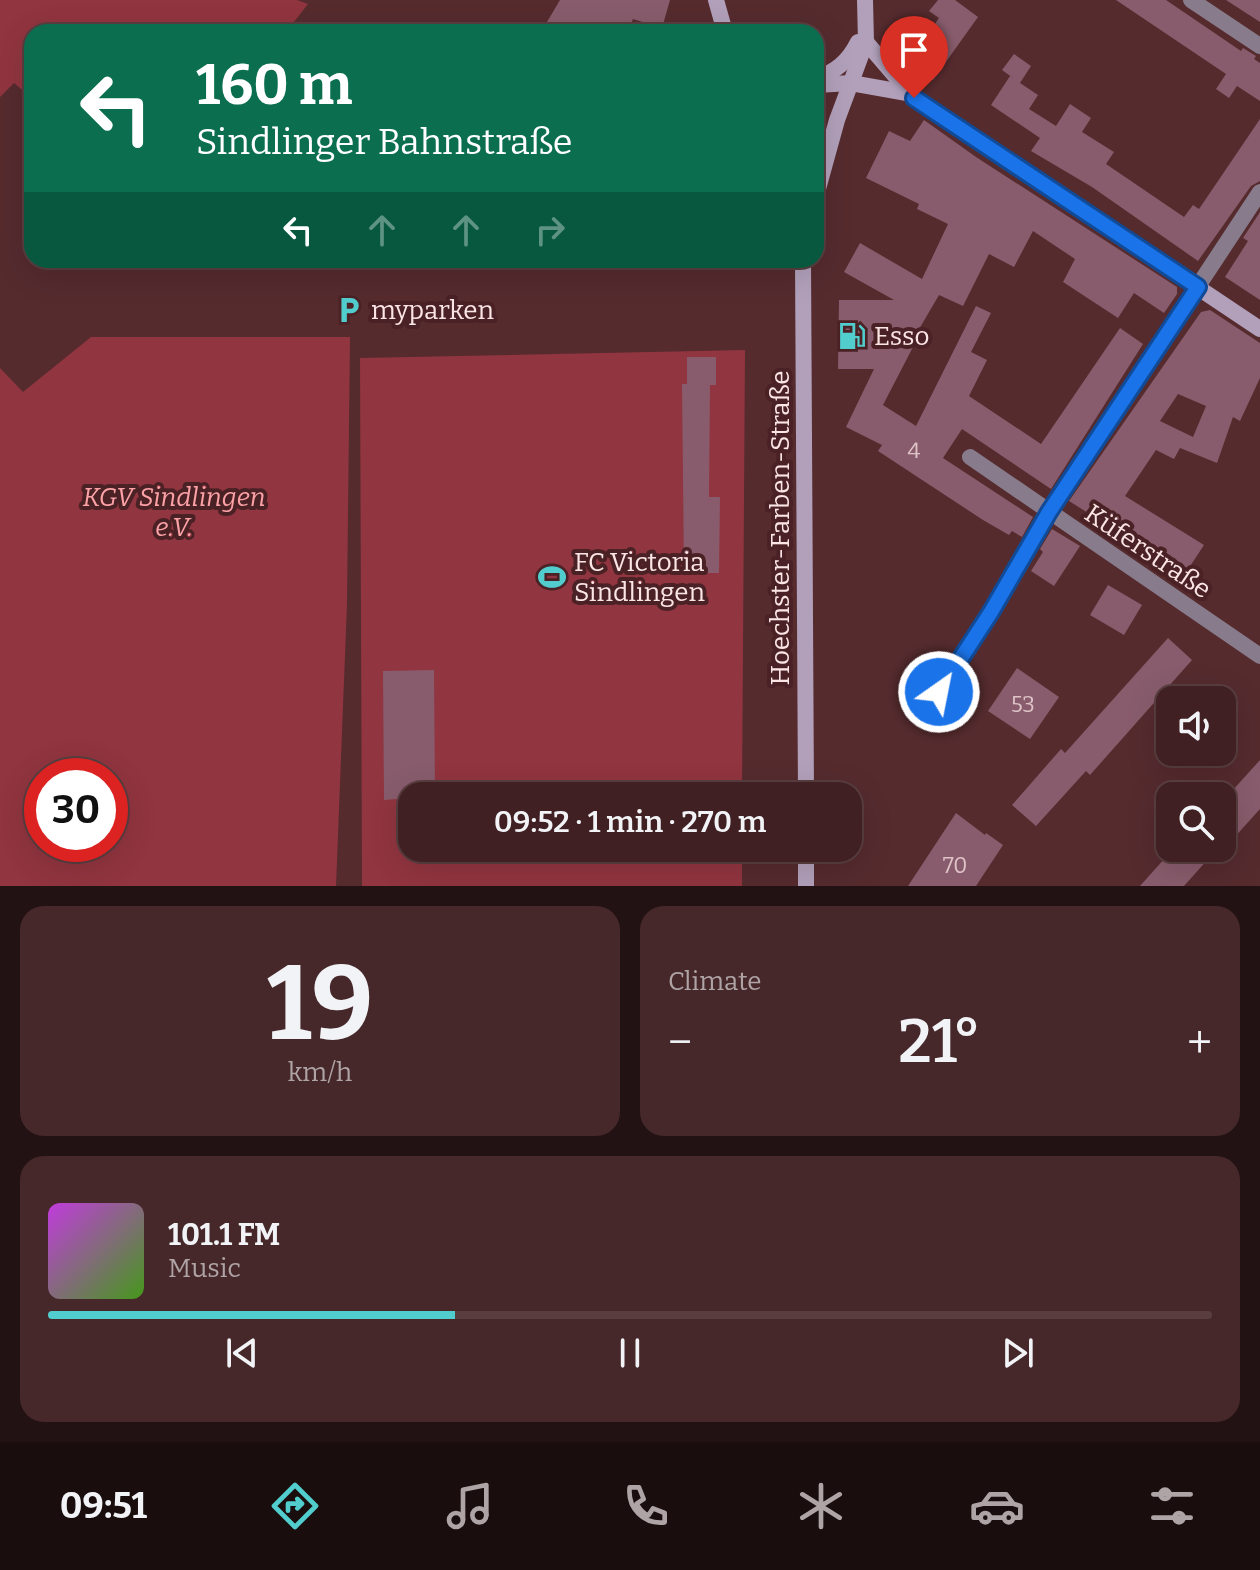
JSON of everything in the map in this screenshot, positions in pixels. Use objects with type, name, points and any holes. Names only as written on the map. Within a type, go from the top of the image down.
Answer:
[{"type":"main road","points":[[716,0],[722,24]]},
{"type":"main road","points":[[723,0],[723,24]]},
{"type":"main road","points":[[824,170],[866,35],[865,0]]},
{"type":"main road","points":[[824,77],[838,69],[866,35]]},
{"type":"main road","points":[[866,35],[907,93],[1260,329]]},
{"type":"main road","points":[[824,82],[851,83],[907,93]]},
{"type":"main road","name":"Hoechster-Farben-Straße","points":[[803,268],[806,782]]},
{"type":"main road","points":[[806,862],[806,886]]},
{"type":"street","points":[[1191,0],[1260,46]]},
{"type":"street","points":[[939,692],[991,612],[1049,512],[1260,192]]},
{"type":"street","name":"Küferstraße","points":[[970,457],[1260,656]]},
{"type":"green space","points":[[0,0],[297,0],[308,4],[292,24],[24,24],[24,91],[14,83],[0,97]]},
{"type":"green space","name":"KGV Sindlingen e.V.","points":[[91,337],[350,337],[347,604],[336,886],[0,886],[0,368],[23,392]]},
{"type":"green space","name":"FC Victoria Sindlingen","points":[[745,350],[742,782],[398,782],[398,862],[742,862],[742,886],[362,886],[360,358]]},
{"type":"building","points":[[560,0],[670,0],[663,24],[633,19],[631,24],[546,24]]},
{"type":"building","points":[[938,0],[955,0],[978,17],[933,80],[908,63],[939,18],[929,11]]},
{"type":"building","points":[[1116,0],[1166,0],[1241,51],[1243,48],[1256,56],[1254,59],[1260,63],[1260,101],[1237,86],[1229,98],[1216,89],[1226,74]]},
{"type":"building","points":[[1226,0],[1260,0],[1260,22]]},
{"type":"building","points":[[1014,54],[1031,66],[1020,83],[1038,95],[1029,109],[1056,126],[1070,104],[1091,118],[1082,132],[1114,152],[1106,164],[1184,217],[1193,205],[1199,209],[1260,119],[1260,181],[1251,186],[1198,261],[1092,187],[1031,151],[1040,138],[991,105],[1010,76],[1013,78],[1002,70]]},
{"type":"building","points":[[924,120],[1177,287],[1177,294],[1164,313],[1134,293],[1118,318],[1063,282],[1075,259],[1033,231],[1014,267],[989,254],[963,306],[939,295],[908,348],[913,347],[883,405],[916,426],[976,306],[991,313],[971,352],[987,360],[969,396],[1041,444],[1120,328],[1143,344],[1051,489],[962,429],[943,458],[1033,517],[1022,537],[1012,531],[1009,535],[983,520],[878,451],[882,445],[846,427],[874,369],[838,369],[839,300],[894,300],[844,272],[860,243],[922,279],[948,224],[917,209],[919,204],[866,178],[889,131],[910,141]]},
{"type":"building","points":[[1260,212],[1260,300],[1225,277],[1248,241],[1243,238]]},
{"type":"building","points":[[1210,310],[1260,343],[1260,378],[1240,421],[1233,417],[1217,463],[1180,448],[1174,459],[1156,450],[1125,496],[1204,545],[1185,574],[1069,501],[1201,312]],"holes":[[[1178,394],[1206,406],[1193,437],[1160,421]]]},
{"type":"building","points":[[687,357],[716,357],[716,385],[710,385],[709,497],[720,497],[719,573],[684,573],[682,384],[687,384]]},
{"type":"building","points":[[1052,529],[1080,546],[1054,586],[1031,571]]},
{"type":"building","points":[[1108,585],[1142,605],[1124,635],[1090,615]]},
{"type":"building","points":[[1168,638],[1192,660],[1169,686],[1156,686],[1156,701],[1090,775],[1086,771],[1036,826],[1012,805],[1061,749],[1065,753]]},
{"type":"building","points":[[1017,668],[1059,697],[1030,739],[988,711]]},
{"type":"building","points":[[434,670],[435,782],[398,782],[398,799],[384,800],[383,671]]},
{"type":"building","points":[[1260,760],[1260,809],[1236,836],[1236,787]]},
{"type":"building","points":[[956,813],[1003,845],[976,886],[908,886]]},
{"type":"building","points":[[1161,862],[1205,862],[1184,886],[1140,886]]},
{"type":"place","name":"myparken","points":[[349,310]]},
{"type":"place","name":"Esso","points":[[852,336]]},
{"type":"place","name":"FC Victoria Sindlingen","points":[[552,577]]},
{"type":"route","points":[[914,98],[1198,287],[1049,512],[991,612],[939,692]]}]
